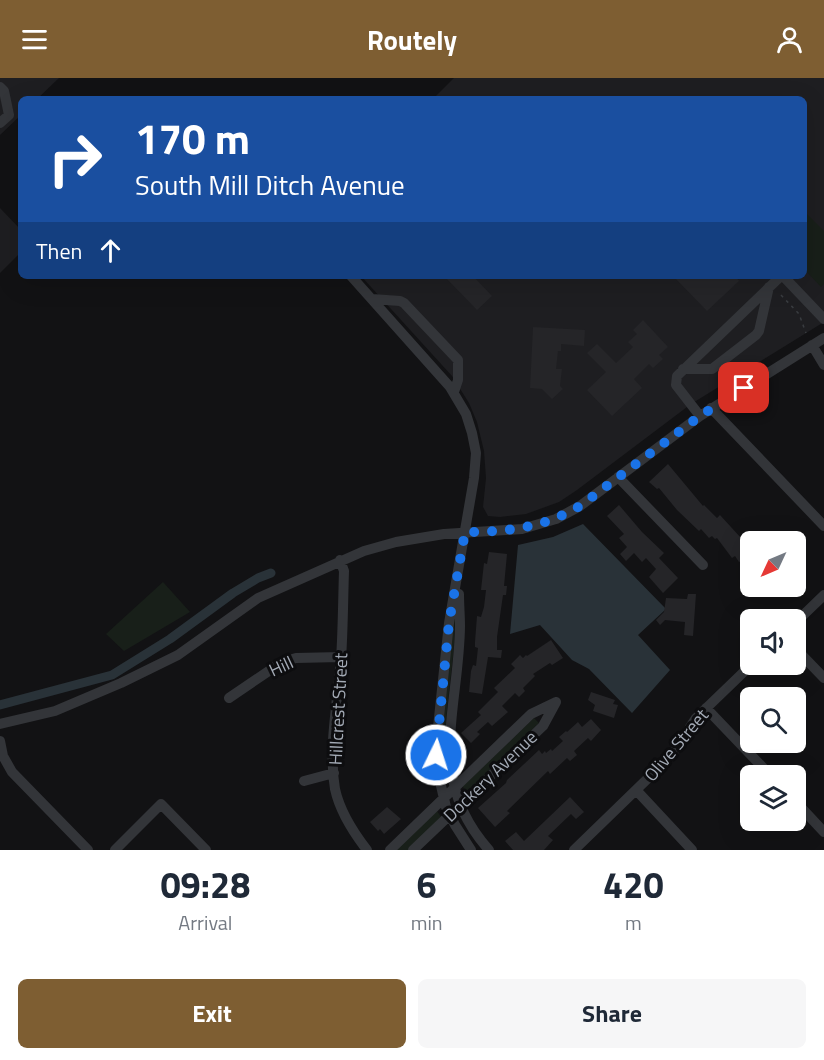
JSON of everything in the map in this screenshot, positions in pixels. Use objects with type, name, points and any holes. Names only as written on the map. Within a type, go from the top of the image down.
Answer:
[{"type":"street","points":[[0,87],[4,91],[9,115],[0,123]]},
{"type":"street","points":[[354,279],[454,392],[469,423],[476,453],[474,478],[449,623],[436,746],[438,773],[444,798],[450,815],[471,850]]},
{"type":"street","points":[[700,416],[675,382],[677,376],[779,279]]},
{"type":"street","points":[[785,279],[824,319]]},
{"type":"street","points":[[683,369],[712,369],[756,335],[770,287]]},
{"type":"street","points":[[372,299],[404,303],[459,360],[458,380],[454,392]]},
{"type":"street","points":[[0,724],[55,711],[140,674],[178,655],[258,598],[340,560],[396,542],[465,532],[504,531],[532,527],[556,519],[580,506],[711,408],[824,338]]},
{"type":"street","points":[[813,345],[824,365]]},
{"type":"street","points":[[711,408],[824,526]]},
{"type":"street","points":[[618,477],[703,565]]},
{"type":"street","name":"Hillcrest Street","points":[[340,560],[344,571],[341,657],[333,747],[335,788],[340,805],[354,832],[367,850]]},
{"type":"street","points":[[458,575],[460,627],[449,746],[454,787],[460,805],[469,824],[489,850]]},
{"type":"street","points":[[806,612],[824,595]]},
{"type":"street","name":"Hill","points":[[229,698],[282,662],[296,658],[341,657]]},
{"type":"street","points":[[806,659],[824,678]]},
{"type":"street","name":"Olive Street","points":[[574,850],[672,755],[690,727],[706,708],[740,675]]},
{"type":"street","name":"Dockery Avenue","points":[[390,850],[531,714],[556,702],[543,726],[413,850]]},
{"type":"street","points":[[706,708],[760,765]]},
{"type":"street","points":[[0,741],[3,756],[12,772],[88,850]]},
{"type":"street","points":[[304,781],[334,773]]},
{"type":"street","points":[[637,791],[692,850]]},
{"type":"street","points":[[115,850],[161,804],[206,850]]},
{"type":"street","points":[[806,813],[824,832]]},
{"type":"path","points":[[781,295],[799,314],[806,333]]},
{"type":"shaded area","points":[[0,78],[59,78],[40,96],[18,96],[18,118],[0,135]]},
{"type":"shaded area","points":[[454,78],[824,78],[824,322],[691,404],[559,502],[526,514],[488,516],[483,507],[486,478],[484,451],[477,422],[469,403],[452,376],[364,279],[807,279],[807,96],[436,96]]},
{"type":"shaded area","points":[[0,208],[18,227],[18,255],[0,273]]},
{"type":"shaded area","points":[[807,214],[824,231],[824,284],[821,287],[807,272]]},
{"type":"shaded area","points":[[583,524],[666,609],[638,635],[670,670],[632,713],[589,669],[572,660],[540,625],[510,634],[518,545],[553,537]]},
{"type":"shaded area","points":[[163,582],[190,612],[124,651],[106,634]]},
{"type":"shaded area","points":[[454,605],[454,649],[445,736],[449,780],[444,783],[440,763]]},
{"type":"shaded area","points":[[534,718],[539,723],[467,792],[464,790],[463,786]]},
{"type":"shaded area","points":[[437,811],[441,817],[408,850],[394,850]]},
{"type":"building","points":[[447,279],[476,279],[492,296],[477,310]]},
{"type":"building","points":[[676,279],[737,279],[739,281],[707,311]]},
{"type":"building","points":[[643,320],[668,347],[659,355],[663,359],[653,368],[649,364],[634,379],[642,388],[612,416],[587,390],[606,372],[587,353],[597,344],[616,363],[633,347],[628,342],[637,334],[633,330]]},
{"type":"building","points":[[533,327],[585,330],[584,346],[561,344],[556,369],[562,369],[560,386],[563,389],[552,399],[542,389],[530,388]]},
{"type":"building","points":[[668,464],[703,506],[717,518],[720,515],[740,537],[740,561],[735,556],[732,558],[717,538],[712,536],[709,538],[701,529],[699,531],[677,510],[659,488],[657,489],[649,482]]},
{"type":"building","points":[[619,505],[664,553],[659,558],[678,578],[663,593],[649,577],[656,569],[646,558],[642,562],[634,553],[626,561],[620,554],[627,547],[619,538],[624,534],[607,516]]},
{"type":"building","points":[[489,552],[507,554],[504,586],[507,586],[506,595],[503,595],[497,637],[497,650],[502,650],[501,658],[488,657],[482,694],[469,692],[471,671],[473,665],[476,666],[478,648],[475,647],[477,616],[481,617],[486,590],[481,590],[484,563],[487,564]]},
{"type":"building","points":[[688,594],[696,594],[693,636],[684,635],[685,622],[665,620],[660,625],[656,620],[664,612],[666,598],[687,599]]},
{"type":"building","points":[[551,640],[563,658],[533,674],[535,676],[523,688],[525,691],[519,697],[515,693],[502,706],[508,712],[492,726],[488,722],[477,732],[480,734],[471,743],[461,733],[481,715],[478,712],[498,692],[494,688],[515,668],[511,664],[520,655],[523,658]]},
{"type":"building","points":[[591,692],[615,700],[613,704],[618,705],[614,718],[593,711],[595,705],[588,700]]},
{"type":"building","points":[[591,719],[601,730],[591,741],[588,738],[574,751],[577,755],[570,761],[567,758],[550,774],[548,771],[507,811],[510,813],[495,827],[478,808],[539,750],[542,754],[551,749],[552,751],[563,741],[559,737],[566,731],[578,722],[582,727]]},
{"type":"building","points":[[570,797],[584,812],[576,819],[571,814],[548,836],[553,840],[544,850],[513,850],[505,841],[516,832],[524,841]]},
{"type":"building","points":[[387,807],[401,819],[384,834],[370,822]]},
{"type":"waterway","points":[[0,705],[112,675],[170,639],[233,593],[271,573]]},
{"type":"route","points":[[436,755],[449,623],[465,532],[522,529],[563,516],[580,506],[711,408],[744,388]]}]
